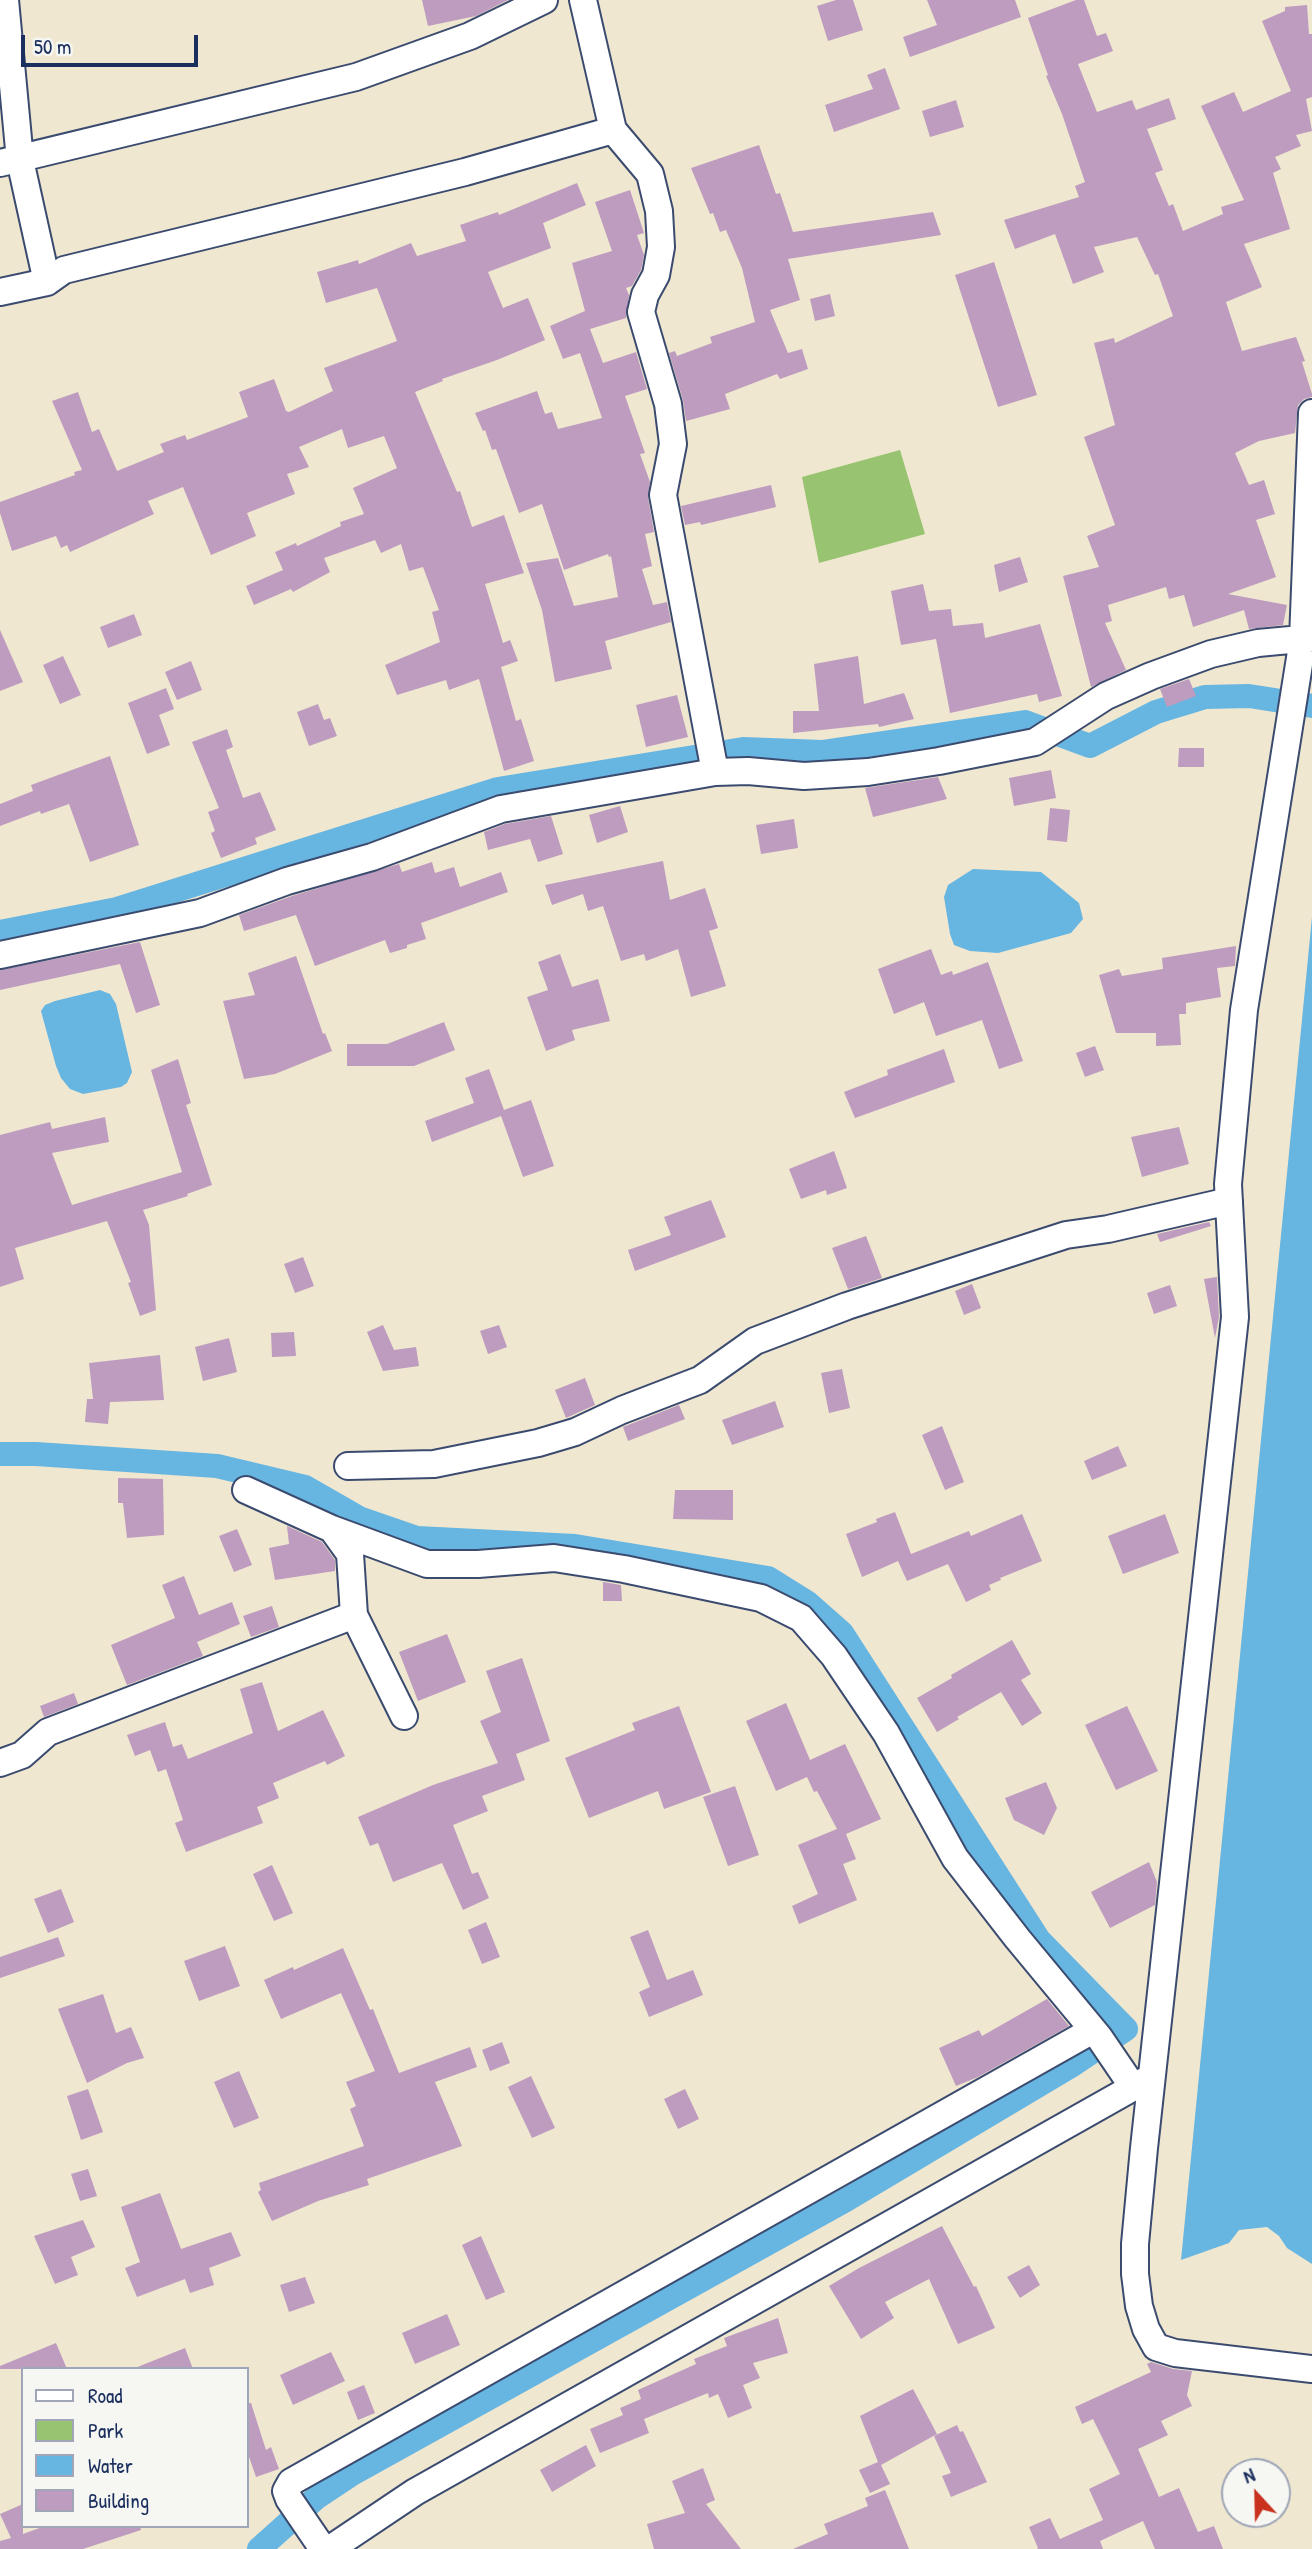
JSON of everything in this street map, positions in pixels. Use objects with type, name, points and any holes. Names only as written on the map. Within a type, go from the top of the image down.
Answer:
[{"type":"street","points":[[5,0],[10,162],[47,282]]},
{"type":"street","points":[[10,162],[356,77],[470,36],[544,0]]},
{"type":"street","points":[[583,0],[613,130],[650,174],[659,211],[661,247],[656,275],[645,295],[641,312],[668,404],[674,444],[663,495],[715,772]]},
{"type":"street","points":[[0,292],[47,282],[64,270],[465,172],[613,130]]},
{"type":"street","points":[[1312,413],[1307,639],[1244,1010],[1228,1184],[1235,1317],[1143,2082],[1135,2274],[1139,2306],[1156,2347],[1175,2353],[1312,2369]]},
{"type":"street","points":[[0,955],[200,913],[287,881],[372,857],[501,809],[715,772],[748,771],[804,776],[868,772],[1035,742],[1107,696],[1151,676],[1211,654],[1258,643],[1307,639]]},
{"type":"street","points":[[348,1466],[434,1464],[538,1443],[575,1432],[622,1410],[700,1380],[755,1341],[847,1306],[1066,1235],[1108,1229],[1229,1201]]},
{"type":"street","points":[[246,1490],[332,1530],[427,1564],[478,1564],[554,1558],[761,1598],[801,1618],[834,1656],[886,1733],[955,1857],[1118,2065],[1143,2082]]},
{"type":"street","points":[[332,1530],[350,1554],[354,1615],[404,1716]]},
{"type":"street","points":[[0,1763],[22,1755],[48,1732],[354,1615]]},
{"type":"street","points":[[1096,2034],[291,2482],[286,2491],[289,2499],[322,2544],[1143,2082]]},
{"type":"green space","points":[[900,450],[925,534],[819,563],[802,477]]},
{"type":"water","points":[[973,869],[1041,872],[1079,903],[1083,919],[1071,933],[998,953],[970,951],[954,945],[944,897],[948,885]]},
{"type":"water","points":[[1312,917],[1312,2264],[1287,2248],[1279,2236],[1267,2227],[1239,2230],[1229,2243],[1181,2260]]},
{"type":"water","points":[[100,990],[110,994],[116,1004],[132,1072],[127,1083],[121,1087],[83,1094],[70,1089],[61,1078],[41,1011],[45,1005],[55,1001]]},
{"type":"building","points":[[422,0],[508,0],[476,16],[428,26]]},
{"type":"building","points":[[836,0],[853,0],[863,30],[828,41],[817,6]]},
{"type":"building","points":[[927,0],[1015,0],[1021,17],[910,57],[903,37],[937,25]]},
{"type":"building","points":[[1076,0],[1084,0],[1097,36],[1106,33],[1113,51],[1078,64],[1097,112],[1132,100],[1136,110],[1169,98],[1176,119],[1147,129],[1163,170],[1155,173],[1169,206],[1173,204],[1183,231],[1223,214],[1221,207],[1244,200],[1201,106],[1234,92],[1243,112],[1291,91],[1262,21],[1285,11],[1285,7],[1307,5],[1309,34],[1312,34],[1312,97],[1306,99],[1312,131],[1296,135],[1301,146],[1275,157],[1281,169],[1273,173],[1290,229],[1244,244],[1262,287],[1226,302],[1242,351],[1296,337],[1305,361],[1302,362],[1312,394],[1312,397],[1304,399],[1298,405],[1295,433],[1259,441],[1235,453],[1249,485],[1264,480],[1275,514],[1256,520],[1276,577],[1228,594],[1287,605],[1283,625],[1249,629],[1244,610],[1193,627],[1184,595],[1169,599],[1166,587],[1108,605],[1112,621],[1105,623],[1126,670],[1091,687],[1063,576],[1099,567],[1087,536],[1115,525],[1084,437],[1115,425],[1094,343],[1114,338],[1115,343],[1173,316],[1158,274],[1155,275],[1137,237],[1094,247],[1104,272],[1073,284],[1055,234],[1015,249],[1004,220],[1079,197],[1075,186],[1085,182],[1028,18]]},
{"type":"building","points":[[885,68],[900,109],[834,132],[825,105],[873,89],[867,75]]},
{"type":"building","points":[[956,100],[964,127],[930,137],[922,111]]},
{"type":"building","points":[[759,145],[793,232],[933,212],[941,235],[788,259],[800,300],[770,310],[788,353],[802,349],[808,369],[780,379],[777,374],[725,394],[730,409],[686,421],[683,400],[669,353],[675,351],[677,356],[712,343],[710,337],[755,322],[742,268],[726,230],[720,232],[713,213],[710,214],[691,168]]},
{"type":"building","points":[[577,183],[586,205],[543,223],[551,248],[488,272],[503,308],[528,298],[545,340],[415,392],[457,492],[460,491],[472,527],[504,515],[524,573],[485,584],[503,643],[510,640],[518,661],[501,667],[516,721],[521,719],[534,761],[504,771],[479,679],[449,690],[446,680],[397,695],[385,665],[440,642],[432,612],[439,610],[423,567],[409,571],[401,544],[381,553],[375,540],[324,558],[330,572],[293,592],[291,589],[254,605],[246,586],[283,570],[275,552],[296,543],[297,546],[341,526],[340,522],[364,514],[353,488],[397,468],[384,436],[348,448],[342,429],[299,447],[309,467],[287,474],[295,494],[247,513],[256,536],[211,555],[183,487],[148,501],[154,514],[70,552],[67,545],[61,548],[56,536],[12,551],[0,513],[0,502],[75,475],[74,472],[82,470],[52,401],[78,392],[92,432],[99,429],[117,471],[164,452],[160,444],[185,435],[187,440],[248,417],[239,392],[274,379],[286,411],[289,412],[333,391],[324,368],[397,341],[377,288],[326,303],[317,272],[358,260],[359,264],[411,243],[417,256],[466,241],[460,225],[498,212],[499,215]]},
{"type":"building","points":[[630,190],[644,233],[637,235],[644,255],[641,270],[632,286],[626,288],[629,295],[626,318],[590,329],[603,363],[636,352],[647,389],[625,396],[645,453],[640,454],[650,482],[648,498],[654,532],[645,534],[652,566],[642,569],[653,605],[667,602],[671,622],[605,641],[612,669],[555,682],[542,610],[526,563],[558,558],[574,606],[618,597],[611,556],[608,554],[564,570],[542,504],[519,513],[496,449],[492,450],[475,413],[537,391],[545,414],[552,412],[558,429],[602,418],[580,353],[563,359],[550,326],[585,311],[572,263],[612,251],[595,202]]},
{"type":"building","points":[[994,262],[1037,395],[998,407],[955,275]]},
{"type":"building","points":[[830,294],[835,316],[815,321],[810,299]]},
{"type":"building","points":[[771,485],[776,507],[701,525],[700,522],[685,525],[681,506]]},
{"type":"building","points":[[1020,557],[1028,582],[999,592],[994,565]]},
{"type":"building","points":[[923,584],[929,611],[951,609],[953,626],[983,623],[985,638],[1040,624],[1062,696],[1039,702],[1037,694],[950,713],[936,639],[901,645],[891,591]]},
{"type":"building","points":[[134,614],[142,635],[108,648],[100,627]]},
{"type":"building","points":[[0,630],[23,682],[0,691]]},
{"type":"building","points":[[63,656],[81,695],[60,704],[43,665]]},
{"type":"building","points":[[858,656],[864,704],[904,693],[914,719],[879,727],[878,724],[793,733],[793,711],[819,711],[814,664]]},
{"type":"building","points":[[191,661],[202,690],[177,700],[165,672]]},
{"type":"building","points":[[1189,679],[1196,696],[1167,707],[1160,689]]},
{"type":"building","points":[[166,688],[174,709],[159,715],[170,745],[147,754],[128,703]]},
{"type":"building","points":[[677,695],[688,737],[646,747],[636,705]]},
{"type":"building","points":[[318,704],[324,720],[330,718],[337,736],[309,746],[297,712]]},
{"type":"building","points":[[227,729],[233,747],[226,750],[243,798],[260,792],[276,830],[255,838],[257,844],[221,858],[211,833],[215,831],[208,812],[219,808],[192,742]]},
{"type":"building","points":[[1179,748],[1204,748],[1204,767],[1178,767]]},
{"type":"building","points":[[110,756],[139,845],[90,862],[69,804],[41,814],[40,811],[0,826],[0,804],[33,791],[31,785]]},
{"type":"building","points":[[1051,770],[1056,798],[1014,806],[1009,778]]},
{"type":"building","points":[[938,777],[947,799],[873,817],[865,788]]},
{"type":"building","points":[[620,806],[628,832],[597,843],[589,815]]},
{"type":"building","points":[[1050,808],[1070,810],[1067,842],[1047,840]]},
{"type":"building","points":[[551,816],[563,854],[538,862],[530,839],[488,850],[484,832],[505,824]]},
{"type":"building","points":[[794,819],[798,848],[761,854],[756,825]]},
{"type":"building","points":[[663,861],[670,900],[705,888],[718,928],[709,931],[726,986],[691,997],[678,949],[646,961],[644,954],[621,961],[603,906],[588,911],[583,894],[552,905],[545,885]]},
{"type":"building","points":[[432,862],[435,873],[454,867],[460,887],[501,872],[508,892],[421,923],[426,939],[407,945],[407,948],[390,953],[385,940],[315,966],[296,915],[244,931],[239,915],[399,864],[402,872]]},
{"type":"building","points":[[140,942],[160,1005],[136,1013],[120,964],[0,990],[0,970]]},
{"type":"building","points":[[1236,946],[1235,966],[1217,968],[1221,997],[1186,1003],[1186,1014],[1179,1014],[1181,1045],[1156,1046],[1156,1033],[1116,1033],[1099,975],[1119,969],[1122,976],[1163,969],[1162,958]]},
{"type":"building","points":[[931,949],[941,975],[952,971],[953,975],[988,962],[1023,1061],[999,1069],[982,1020],[936,1036],[924,1002],[894,1014],[878,969]]},
{"type":"building","points":[[560,954],[572,987],[598,979],[610,1021],[572,1030],[575,1040],[546,1051],[527,997],[548,990],[538,962]]},
{"type":"building","points":[[296,956],[323,1034],[325,1033],[332,1051],[275,1074],[244,1079],[223,1001],[255,995],[248,973]]},
{"type":"building","points":[[444,1022],[455,1050],[414,1066],[347,1066],[347,1044],[387,1044]]},
{"type":"building","points":[[1095,1046],[1104,1070],[1085,1077],[1076,1053]]},
{"type":"building","points":[[944,1049],[955,1082],[855,1118],[844,1092],[888,1075],[887,1070]]},
{"type":"building","points":[[178,1059],[191,1103],[186,1105],[212,1185],[187,1194],[188,1196],[143,1210],[149,1225],[156,1310],[140,1316],[128,1283],[131,1282],[107,1221],[15,1248],[24,1279],[0,1287],[0,1135],[50,1122],[52,1129],[105,1117],[109,1142],[52,1153],[72,1205],[182,1172],[151,1070]]},
{"type":"building","points":[[489,1069],[504,1110],[531,1100],[554,1166],[523,1177],[501,1116],[432,1142],[425,1121],[474,1103],[465,1078]]},
{"type":"building","points":[[1179,1127],[1189,1164],[1142,1177],[1131,1137]]},
{"type":"building","points":[[834,1151],[847,1188],[827,1195],[826,1190],[801,1199],[789,1169]]},
{"type":"building","points":[[711,1200],[726,1237],[635,1271],[628,1250],[671,1235],[664,1217]]},
{"type":"building","points":[[1209,1222],[1211,1226],[1160,1242],[1157,1234]]},
{"type":"building","points":[[866,1236],[882,1278],[848,1289],[832,1248]]},
{"type":"building","points":[[303,1257],[314,1286],[295,1293],[284,1264]]},
{"type":"building","points":[[1217,1277],[1219,1317],[1215,1338],[1204,1279]]},
{"type":"building","points":[[972,1284],[981,1308],[964,1315],[955,1291]]},
{"type":"building","points":[[1170,1285],[1177,1306],[1154,1314],[1147,1293]]},
{"type":"building","points":[[383,1325],[394,1350],[416,1347],[419,1366],[383,1371],[367,1332]]},
{"type":"building","points":[[499,1325],[507,1347],[488,1354],[480,1331]]},
{"type":"building","points":[[294,1332],[296,1356],[272,1357],[271,1333]]},
{"type":"building","points":[[229,1338],[237,1372],[203,1381],[195,1347]]},
{"type":"building","points":[[160,1355],[164,1400],[110,1402],[108,1424],[85,1422],[87,1399],[93,1399],[89,1363]]},
{"type":"building","points":[[842,1369],[850,1408],[829,1413],[821,1373]]},
{"type":"building","points":[[585,1378],[595,1405],[566,1418],[555,1390]]},
{"type":"building","points":[[775,1401],[784,1427],[732,1445],[722,1420]]},
{"type":"building","points":[[679,1405],[685,1419],[628,1441],[623,1427]]},
{"type":"building","points":[[942,1426],[964,1482],[945,1490],[922,1435]]},
{"type":"building","points":[[1118,1446],[1127,1466],[1092,1480],[1084,1461]]},
{"type":"building","points":[[118,1478],[163,1479],[164,1535],[127,1538],[123,1503],[118,1503]]},
{"type":"building","points":[[675,1490],[733,1490],[733,1520],[673,1519]]},
{"type":"building","points":[[895,1512],[911,1554],[969,1531],[971,1536],[1022,1514],[1042,1561],[1000,1578],[1001,1580],[989,1585],[991,1590],[966,1602],[948,1564],[907,1581],[898,1561],[862,1577],[846,1534]]},
{"type":"building","points":[[1165,1514],[1179,1553],[1123,1574],[1108,1536]]},
{"type":"building","points":[[287,1526],[322,1542],[335,1560],[335,1571],[275,1580],[269,1548],[289,1544]]},
{"type":"building","points":[[237,1529],[252,1565],[234,1572],[219,1536]]},
{"type":"building","points":[[184,1576],[199,1615],[232,1602],[240,1624],[197,1642],[203,1656],[127,1685],[111,1645],[175,1618],[162,1585]]},
{"type":"building","points":[[603,1582],[621,1585],[622,1601],[603,1601]]},
{"type":"building","points":[[272,1606],[279,1627],[251,1637],[243,1616]]},
{"type":"building","points":[[447,1634],[466,1682],[418,1701],[399,1652]]},
{"type":"building","points":[[1012,1640],[1031,1674],[1021,1680],[1042,1713],[1022,1726],[1001,1692],[957,1717],[959,1719],[937,1732],[917,1698]]},
{"type":"building","points":[[522,1658],[550,1741],[516,1754],[525,1780],[482,1796],[488,1811],[453,1825],[472,1874],[478,1872],[489,1898],[463,1910],[442,1863],[393,1882],[378,1843],[370,1846],[358,1817],[433,1785],[498,1763],[480,1721],[501,1712],[486,1671]]},
{"type":"building","points":[[262,1682],[278,1731],[323,1710],[345,1756],[327,1765],[325,1761],[273,1783],[279,1798],[257,1807],[263,1823],[186,1852],[175,1823],[183,1820],[166,1769],[158,1772],[150,1750],[135,1756],[127,1735],[165,1722],[173,1747],[182,1744],[188,1759],[253,1733],[240,1689]]},
{"type":"building","points":[[74,1693],[78,1704],[44,1717],[40,1706]]},
{"type":"building","points":[[786,1703],[810,1760],[845,1744],[881,1819],[846,1834],[856,1859],[843,1864],[857,1900],[799,1924],[792,1906],[818,1894],[798,1845],[837,1829],[807,1777],[776,1791],[746,1721]]},
{"type":"building","points":[[679,1706],[711,1792],[664,1809],[658,1791],[589,1818],[565,1758],[635,1730],[632,1723]]},
{"type":"building","points":[[1127,1706],[1158,1771],[1116,1790],[1085,1725]]},
{"type":"building","points":[[1046,1782],[1057,1808],[1044,1835],[1014,1820],[1005,1798]]},
{"type":"building","points":[[735,1786],[759,1855],[728,1866],[703,1797]]},
{"type":"building","points":[[1149,1862],[1157,1882],[1155,1905],[1110,1928],[1091,1892]]},
{"type":"building","points":[[272,1865],[293,1913],[274,1921],[253,1874]]},
{"type":"building","points":[[61,1889],[74,1922],[48,1933],[34,1899]]},
{"type":"building","points":[[486,1922],[500,1957],[482,1964],[468,1930]]},
{"type":"building","points":[[648,1930],[667,1980],[693,1970],[703,1995],[649,2017],[639,1992],[650,1987],[630,1937]]},
{"type":"building","points":[[58,1937],[65,1956],[0,1978],[0,1957]]},
{"type":"building","points":[[225,1946],[240,1986],[199,2001],[184,1961]]},
{"type":"building","points":[[343,1948],[370,2010],[373,2009],[399,2073],[470,2047],[477,2067],[435,2082],[462,2146],[367,2179],[369,2185],[318,2201],[272,2221],[258,2192],[261,2190],[259,2183],[364,2146],[350,2109],[356,2106],[346,2082],[375,2071],[341,1993],[281,2019],[264,1980]]},
{"type":"building","points":[[103,1994],[116,2033],[131,2027],[144,2058],[127,2063],[87,2083],[58,2009]]},
{"type":"building","points":[[1047,1999],[1069,2026],[978,2077],[956,2086],[939,2048],[979,2030],[982,2036]]},
{"type":"building","points":[[502,2042],[510,2063],[490,2071],[482,2050]]},
{"type":"building","points":[[239,2071],[259,2118],[234,2128],[214,2082]]},
{"type":"building","points":[[531,2076],[555,2128],[532,2138],[508,2087]]},
{"type":"building","points":[[88,2089],[103,2132],[81,2140],[67,2096]]},
{"type":"building","points":[[685,2089],[699,2119],[678,2129],[664,2099]]},
{"type":"building","points":[[88,2169],[97,2196],[80,2201],[71,2174]]},
{"type":"building","points":[[160,2193],[181,2249],[231,2232],[241,2256],[209,2268],[214,2285],[190,2293],[185,2279],[137,2297],[125,2268],[140,2262],[121,2207]]},
{"type":"building","points":[[83,2220],[95,2247],[71,2257],[78,2275],[55,2284],[34,2236]]},
{"type":"building","points":[[942,2226],[974,2287],[976,2286],[995,2328],[958,2344],[929,2279],[885,2302],[894,2318],[861,2339],[829,2286]]},
{"type":"building","points":[[481,2236],[505,2292],[486,2300],[462,2245]]},
{"type":"building","points":[[1029,2265],[1040,2285],[1020,2298],[1007,2277]]},
{"type":"building","points":[[305,2277],[315,2303],[289,2312],[280,2285]]},
{"type":"building","points":[[447,2314],[460,2345],[415,2364],[402,2333]]},
{"type":"building","points":[[778,2318],[788,2353],[753,2363],[760,2378],[743,2385],[752,2408],[728,2418],[718,2394],[709,2398],[708,2393],[644,2419],[649,2433],[600,2453],[590,2429],[623,2415],[620,2408],[641,2399],[638,2390],[696,2364],[694,2359],[727,2346],[724,2338]]},
{"type":"building","points":[[56,2343],[66,2367],[0,2369],[0,2366]]},
{"type":"building","points":[[185,2348],[192,2367],[138,2367]]},
{"type":"building","points":[[331,2352],[345,2381],[293,2405],[280,2375]]},
{"type":"building","points":[[1151,2362],[1173,2369],[1192,2371],[1187,2395],[1192,2406],[1161,2421],[1168,2435],[1138,2449],[1159,2497],[1179,2488],[1198,2532],[1214,2526],[1223,2549],[1155,2549],[1143,2521],[1100,2541],[1103,2549],[1037,2549],[1029,2527],[1050,2518],[1060,2539],[1103,2520],[1089,2489],[1120,2474],[1093,2419],[1082,2424],[1075,2407],[1151,2372],[1147,2364]]},
{"type":"building","points":[[364,2385],[375,2413],[358,2420],[347,2392]]},
{"type":"building","points":[[913,2389],[937,2434],[881,2465],[890,2484],[870,2493],[859,2470],[878,2462],[860,2416]]},
{"type":"building","points":[[248,2403],[251,2403],[266,2450],[271,2447],[279,2469],[256,2477],[248,2454]]},
{"type":"building","points":[[957,2425],[960,2432],[963,2431],[987,2482],[951,2497],[942,2476],[951,2473],[934,2436]]},
{"type":"building","points":[[586,2445],[596,2466],[552,2492],[540,2470]]},
{"type":"building","points":[[703,2468],[715,2500],[706,2504],[741,2549],[654,2549],[647,2524],[685,2513],[672,2481]]},
{"type":"building","points":[[885,2490],[909,2549],[793,2549],[828,2534],[824,2524],[868,2506],[865,2498]]},
{"type":"building","points":[[21,2505],[23,2534],[40,2528],[141,2530],[83,2549],[0,2549],[0,2541],[11,2538],[0,2514]]},
{"type":"waterway","points":[[0,932],[117,909],[498,789],[743,749],[822,752],[1025,722],[1090,746],[1156,712],[1205,697],[1249,696],[1312,706]]},
{"type":"waterway","points":[[0,1454],[217,1466],[305,1487],[359,1518],[417,1538],[575,1546],[768,1578],[808,1603],[842,1633],[1039,1940],[1126,2029],[1071,2066],[846,2200],[352,2474],[316,2498],[259,2549]]}]
